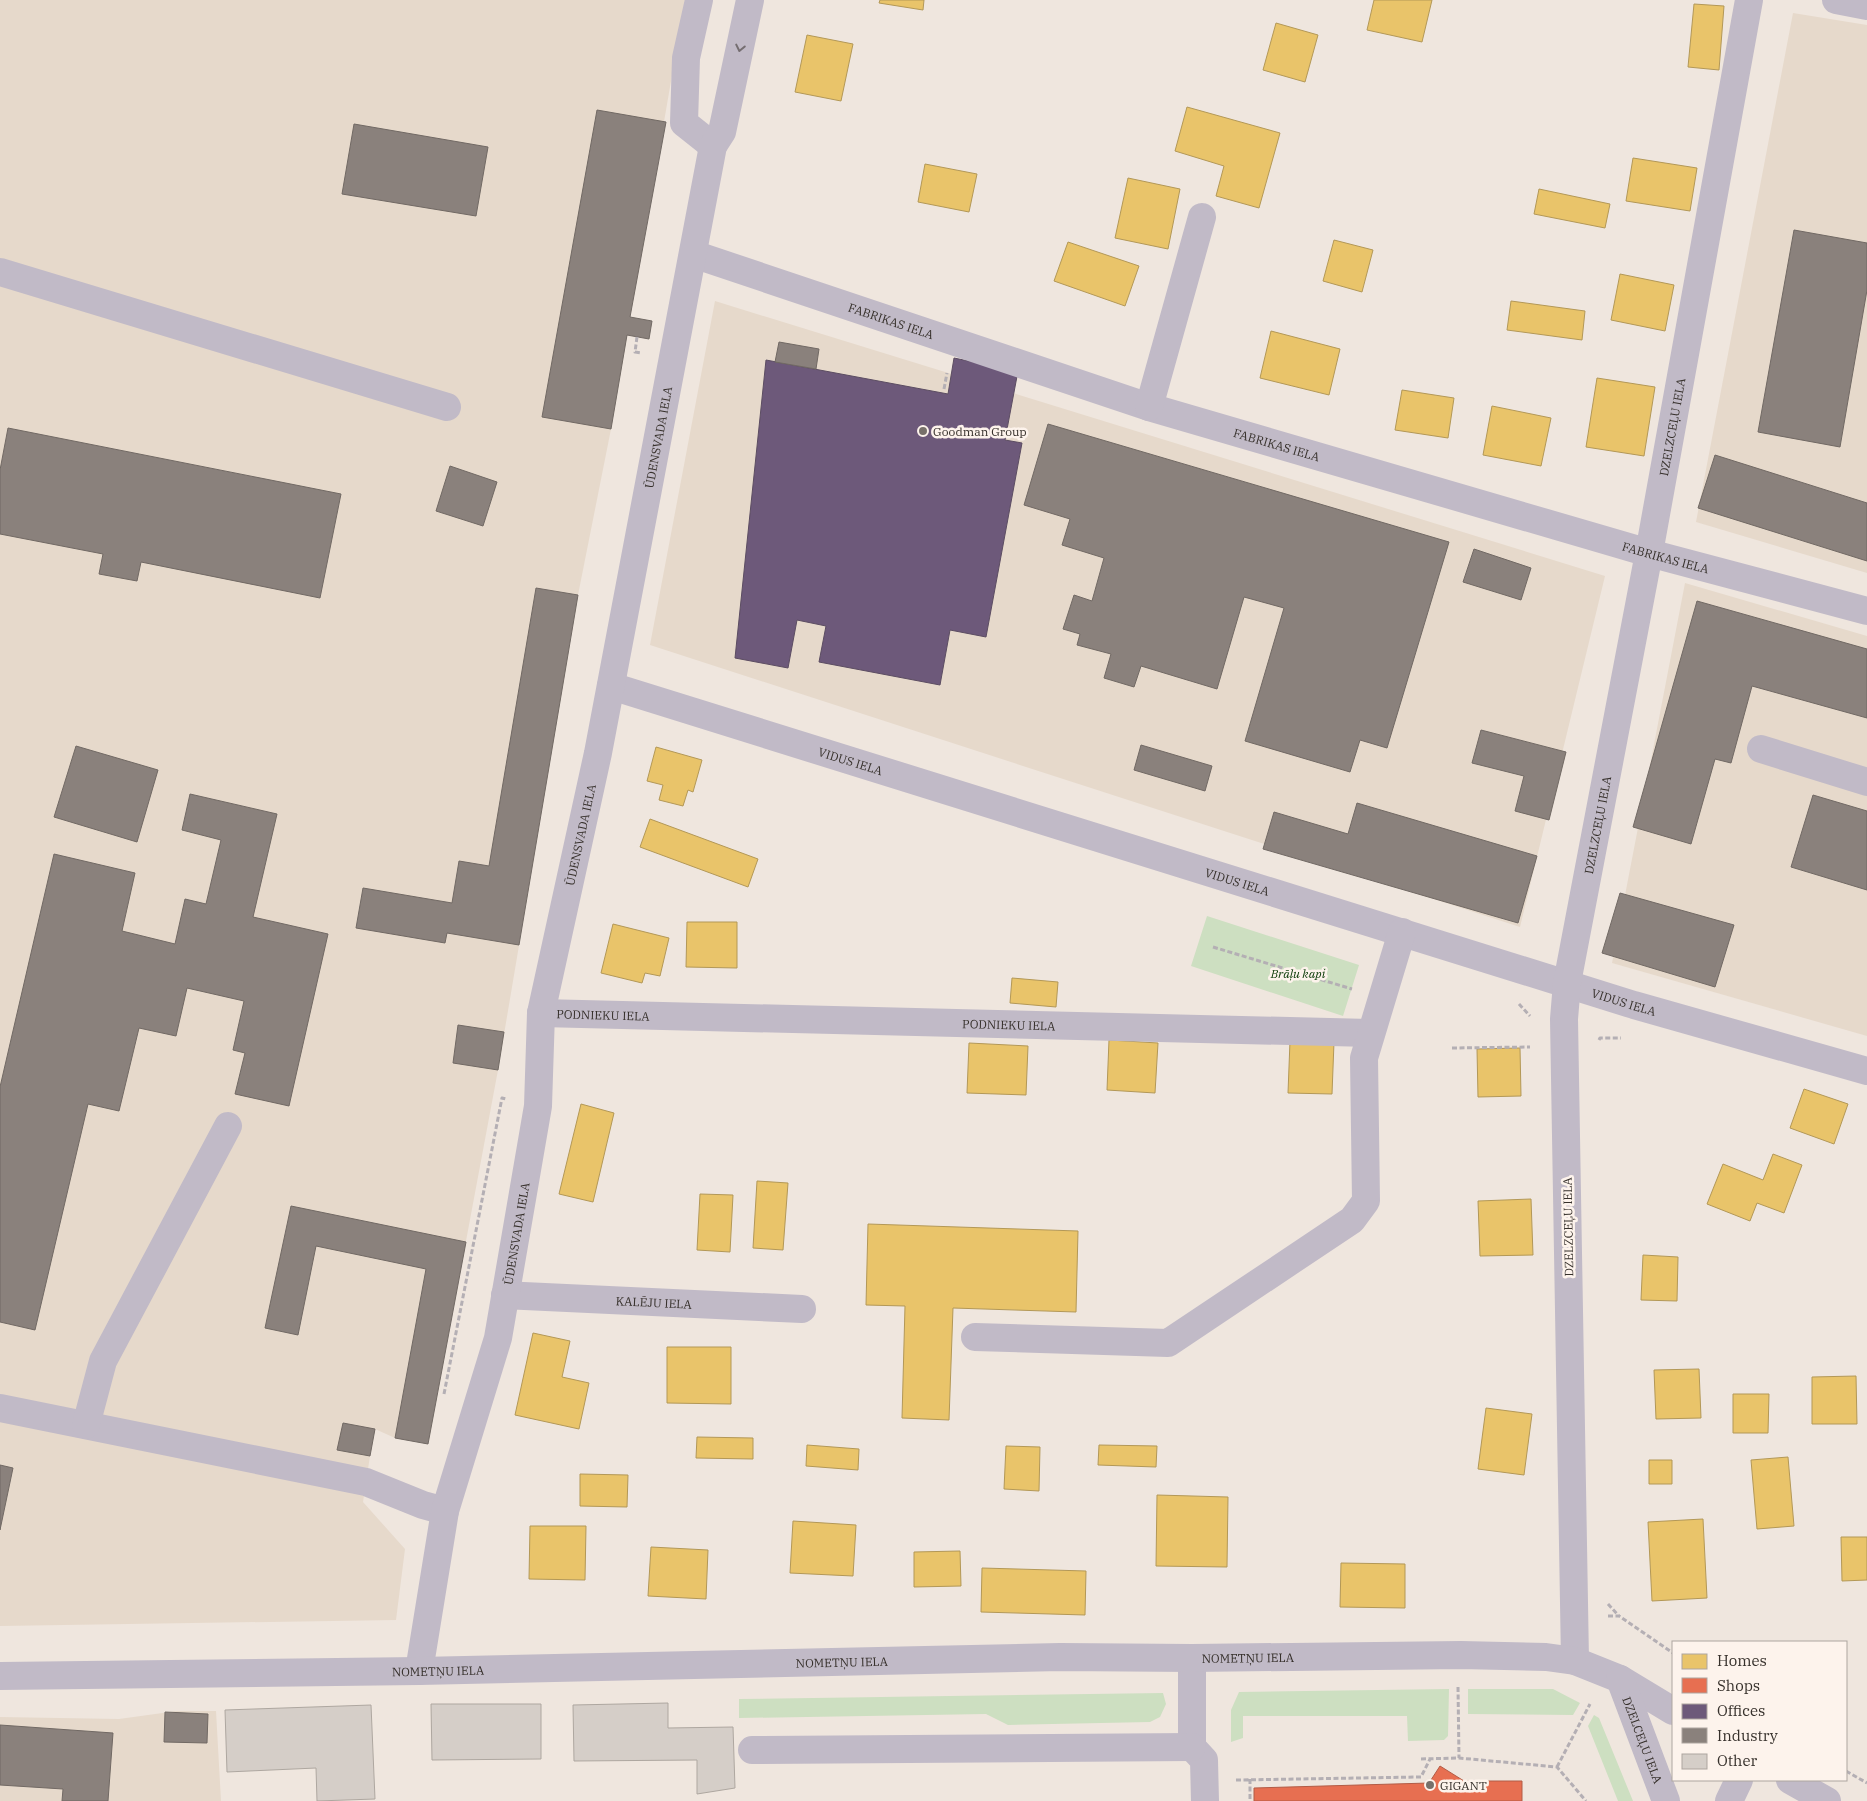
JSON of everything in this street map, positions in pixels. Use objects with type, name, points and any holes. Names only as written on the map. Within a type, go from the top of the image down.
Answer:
[{"type":"street","points":[[700,0],[686,58],[684,123],[718,139]]},
{"type":"street","name":"ŪDENSVADA IELA","points":[[419,1671],[445,1510],[498,1338],[538,1106],[541,1013],[611,686],[693,254],[750,0]]},
{"type":"street","name":"DZELZCEĻU IELA","points":[[1575,1661],[1564,1019],[1567,983],[1649,553],[1749,0]]},
{"type":"street","points":[[1836,0],[1867,6]]},
{"type":"street","points":[[1150,408],[1202,218]]},
{"type":"street","name":"FABRIKAS IELA","points":[[693,254],[1150,408],[1649,553],[1867,611]]},
{"type":"street","points":[[0,272],[447,407]]},
{"type":"street","name":"VIDUS IELA","points":[[611,686],[1567,983],[1867,1071]]},
{"type":"street","points":[[1761,749],[1867,782]]},
{"type":"street","points":[[975,1337],[1168,1344],[1352,1220],[1366,1201],[1364,1058],[1402,932]]},
{"type":"street","name":"PODNIEKU IELA","points":[[541,1013],[1370,1033]]},
{"type":"street","points":[[86,1425],[102,1361],[228,1126]]},
{"type":"street","name":"KALĒJU IELA","points":[[505,1295],[802,1309]]},
{"type":"street","points":[[0,1408],[366,1482],[423,1505],[445,1510]]},
{"type":"street","name":"NOMETŅU IELA","points":[[0,1676],[419,1671],[1050,1657],[1192,1658],[1461,1654],[1546,1657],[1575,1661],[1620,1679],[1672,1710]]},
{"type":"street","points":[[1192,1658],[1192,1747],[1204,1760],[1205,1801]]},
{"type":"street","name":"DZELCEĻU IELA","points":[[1620,1679],[1666,1801]]},
{"type":"street","points":[[752,1750],[1192,1747]]},
{"type":"street","points":[[1729,1801],[1739,1781]]},
{"type":"street","points":[[1792,1781],[1827,1801]]},
{"type":"path","points":[[1213,947],[1381,997]]},
{"type":"path","points":[[1452,1048],[1530,1047]]},
{"type":"path","points":[[442,1403],[502,1098],[538,1106]]},
{"type":"path","points":[[1458,1684],[1459,1758]]},
{"type":"path","points":[[1582,1699],[1595,1707]]},
{"type":"path","points":[[1556,1767],[1590,1704]]},
{"type":"path","points":[[1421,1759],[1459,1758],[1556,1767],[1586,1801]]},
{"type":"path","points":[[1234,1780],[1421,1777],[1430,1759]]},
{"type":"path","points":[[1847,1772],[1867,1783]]},
{"type":"path","points":[[1250,1780],[1250,1801]]},
{"type":"path","points":[[1578,1801],[1580,1794]]},
{"type":"shaded area","points":[[0,0],[685,0],[611,429],[578,595],[498,1070],[428,1444],[395,1438],[375,1429],[370,1456],[363,1502],[405,1549],[396,1620],[0,1626]]},
{"type":"shaded area","points":[[1793,13],[1867,25],[1867,573],[1696,522]]},
{"type":"shaded area","points":[[715,301],[1605,576],[1520,927],[650,645]]},
{"type":"shaded area","points":[[1685,583],[1867,636],[1867,1036],[1612,963]]},
{"type":"shaded area","points":[[177,1711],[216,1711],[221,1801],[0,1801],[0,1717],[119,1719]]},
{"type":"green space","name":"Brāļu kapi","points":[[1207,916],[1359,965],[1343,1016],[1191,966]]},
{"type":"green space","points":[[1449,1689],[1448,1736],[1444,1740],[1408,1741],[1407,1716],[1243,1716],[1243,1738],[1231,1742],[1231,1710],[1239,1692]]},
{"type":"green space","points":[[1468,1689],[1553,1689],[1580,1703],[1573,1715],[1468,1714]]},
{"type":"green space","points":[[1163,1693],[1166,1704],[1160,1717],[1150,1722],[1008,1725],[986,1714],[739,1718],[739,1699]]},
{"type":"green space","points":[[1594,1715],[1599,1718],[1633,1801],[1618,1801],[1588,1726]]},
{"type":"building: Homes","points":[[880,0],[924,0],[923,10],[879,3]]},
{"type":"building: Homes","points":[[1374,0],[1432,0],[1422,42],[1367,30]]},
{"type":"building: Homes","points":[[1694,4],[1724,6],[1719,70],[1688,67]]},
{"type":"building: Homes","points":[[1276,23],[1318,35],[1305,82],[1263,70]]},
{"type":"building: Homes","points":[[807,35],[853,44],[841,101],[795,92]]},
{"type":"building: Homes","points":[[1187,107],[1280,133],[1259,208],[1216,196],[1224,166],[1175,151]]},
{"type":"building: Homes","points":[[1633,158],[1697,168],[1690,211],[1626,201]]},
{"type":"building: Homes","points":[[925,164],[977,174],[969,212],[918,202]]},
{"type":"building: Homes","points":[[1128,178],[1180,189],[1168,249],[1115,238]]},
{"type":"building: Homes","points":[[1539,189],[1610,204],[1605,228],[1534,214]]},
{"type":"building: Homes","points":[[1334,240],[1373,250],[1362,292],[1323,281]]},
{"type":"building: Homes","points":[[1068,242],[1139,266],[1125,306],[1054,281]]},
{"type":"building: Homes","points":[[1620,274],[1674,285],[1665,331],[1611,320]]},
{"type":"building: Homes","points":[[1511,301],[1585,311],[1582,340],[1507,330]]},
{"type":"building: Homes","points":[[1271,331],[1340,349],[1329,395],[1260,378]]},
{"type":"building: Homes","points":[[1597,378],[1655,387],[1644,456],[1586,447]]},
{"type":"building: Homes","points":[[1402,390],[1454,398],[1448,438],[1395,430]]},
{"type":"building: Homes","points":[[1492,406],[1551,418],[1541,466],[1483,455]]},
{"type":"building: Homes","points":[[656,747],[702,760],[693,792],[688,790],[683,806],[659,800],[663,785],[647,781]]},
{"type":"building: Homes","points":[[650,819],[758,859],[748,887],[640,847]]},
{"type":"building: Homes","points":[[687,922],[737,922],[737,968],[686,967]]},
{"type":"building: Homes","points":[[613,924],[669,938],[660,976],[645,973],[642,983],[601,973]]},
{"type":"building: Homes","points":[[1012,978],[1058,982],[1056,1007],[1010,1003]]},
{"type":"building: Homes","points":[[1109,1040],[1158,1043],[1155,1093],[1107,1090]]},
{"type":"building: Homes","points":[[1290,1041],[1334,1042],[1332,1094],[1288,1093]]},
{"type":"building: Homes","points":[[969,1043],[1028,1046],[1026,1095],[967,1093]]},
{"type":"building: Homes","points":[[1520,1048],[1521,1096],[1478,1097],[1477,1049]]},
{"type":"building: Homes","points":[[1804,1089],[1848,1104],[1834,1144],[1790,1128]]},
{"type":"building: Homes","points":[[581,1104],[614,1113],[593,1202],[559,1194]]},
{"type":"building: Homes","points":[[1773,1154],[1802,1165],[1784,1213],[1757,1203],[1750,1221],[1707,1204],[1723,1164],[1763,1180]]},
{"type":"building: Homes","points":[[757,1181],[788,1183],[783,1250],[753,1248]]},
{"type":"building: Homes","points":[[700,1194],[733,1195],[730,1252],[697,1250]]},
{"type":"building: Homes","points":[[1531,1199],[1533,1255],[1480,1256],[1478,1201]]},
{"type":"building: Homes","points":[[868,1224],[1078,1231],[1076,1312],[953,1308],[949,1420],[902,1418],[905,1306],[866,1305]]},
{"type":"building: Homes","points":[[1643,1255],[1678,1257],[1677,1301],[1641,1300]]},
{"type":"building: Homes","points":[[533,1333],[570,1341],[562,1377],[589,1383],[579,1429],[515,1415]]},
{"type":"building: Homes","points":[[667,1347],[731,1347],[731,1404],[667,1403]]},
{"type":"building: Homes","points":[[1699,1369],[1701,1418],[1656,1419],[1654,1370]]},
{"type":"building: Homes","points":[[1856,1376],[1857,1424],[1812,1424],[1812,1377]]},
{"type":"building: Homes","points":[[1733,1394],[1769,1394],[1768,1433],[1733,1433]]},
{"type":"building: Homes","points":[[1486,1408],[1532,1414],[1524,1475],[1478,1469]]},
{"type":"building: Homes","points":[[697,1437],[753,1438],[753,1459],[696,1458]]},
{"type":"building: Homes","points":[[807,1445],[859,1449],[858,1470],[806,1466]]},
{"type":"building: Homes","points":[[1099,1445],[1157,1446],[1156,1467],[1098,1465]]},
{"type":"building: Homes","points":[[1006,1446],[1040,1447],[1039,1491],[1004,1489]]},
{"type":"building: Homes","points":[[1788,1457],[1794,1526],[1757,1529],[1751,1460]]},
{"type":"building: Homes","points":[[1649,1460],[1672,1460],[1672,1484],[1649,1484]]},
{"type":"building: Homes","points":[[580,1474],[628,1475],[627,1507],[580,1506]]},
{"type":"building: Homes","points":[[1157,1495],[1228,1497],[1227,1567],[1156,1566]]},
{"type":"building: Homes","points":[[1703,1519],[1707,1598],[1652,1601],[1648,1522]]},
{"type":"building: Homes","points":[[793,1521],[856,1525],[853,1576],[790,1573]]},
{"type":"building: Homes","points":[[530,1526],[586,1526],[585,1580],[529,1579]]},
{"type":"building: Homes","points":[[1841,1537],[1867,1537],[1867,1580],[1842,1581]]},
{"type":"building: Homes","points":[[651,1547],[708,1550],[706,1599],[648,1596]]},
{"type":"building: Homes","points":[[960,1551],[961,1586],[914,1587],[914,1552]]},
{"type":"building: Homes","points":[[1341,1563],[1405,1564],[1405,1608],[1340,1607]]},
{"type":"building: Homes","points":[[982,1568],[1086,1571],[1085,1615],[981,1612]]},
{"type":"building: Shops","name":"GIGANT","points":[[1440,1766],[1464,1781],[1522,1781],[1522,1801],[1254,1801],[1254,1788],[1429,1783]]},
{"type":"building: Offices","points":[[954,358],[1018,371],[1005,440],[1022,443],[986,637],[950,630],[940,685],[819,662],[826,626],[797,620],[788,668],[735,658],[766,360],[948,394]]},
{"type":"building: Industry","points":[[597,110],[666,122],[630,317],[652,321],[649,339],[627,335],[611,429],[542,417]]},
{"type":"building: Industry","points":[[354,124],[488,147],[476,216],[342,194]]},
{"type":"building: Industry","points":[[1794,230],[1867,243],[1867,290],[1840,447],[1758,432]]},
{"type":"building: Industry","points":[[779,342],[819,349],[816,369],[775,362]]},
{"type":"building: Industry","points":[[1048,424],[1449,542],[1387,748],[1360,740],[1350,772],[1245,741],[1284,608],[1244,597],[1217,689],[1141,666],[1134,687],[1104,678],[1111,654],[1077,645],[1080,634],[1063,629],[1074,595],[1092,601],[1104,558],[1062,545],[1070,519],[1024,505]]},
{"type":"building: Industry","points":[[8,428],[341,494],[320,598],[141,562],[137,581],[99,574],[103,554],[0,534],[0,470]]},
{"type":"building: Industry","points":[[1715,455],[1867,503],[1867,561],[1698,508]]},
{"type":"building: Industry","points":[[450,466],[497,482],[483,526],[436,511]]},
{"type":"building: Industry","points":[[1474,549],[1531,568],[1521,600],[1463,582]]},
{"type":"building: Industry","points":[[536,588],[578,595],[519,945],[447,933],[445,943],[356,928],[363,888],[452,903],[459,861],[489,866]]},
{"type":"building: Industry","points":[[1697,601],[1867,649],[1867,718],[1752,686],[1731,763],[1715,759],[1691,844],[1633,827]]},
{"type":"building: Industry","points":[[1481,730],[1566,752],[1549,820],[1515,811],[1524,776],[1472,763]]},
{"type":"building: Industry","points":[[1141,745],[1212,766],[1205,791],[1134,770]]},
{"type":"building: Industry","points":[[76,746],[158,770],[137,842],[54,817]]},
{"type":"building: Industry","points":[[190,794],[277,814],[253,917],[328,934],[289,1106],[235,1094],[245,1053],[233,1050],[244,1001],[187,988],[176,1036],[139,1028],[119,1111],[88,1104],[35,1330],[0,1322],[0,1087],[54,854],[135,873],[122,931],[175,944],[185,899],[206,904],[221,840],[182,830]]},
{"type":"building: Industry","points":[[1813,795],[1867,811],[1867,890],[1791,867]]},
{"type":"building: Industry","points":[[1357,803],[1537,856],[1518,923],[1263,849],[1274,812],[1348,834]]},
{"type":"building: Industry","points":[[1620,893],[1734,925],[1715,987],[1602,953]]},
{"type":"building: Industry","points":[[458,1025],[504,1032],[498,1070],[453,1063]]},
{"type":"building: Industry","points":[[291,1206],[466,1242],[428,1444],[395,1438],[426,1269],[316,1246],[298,1335],[265,1328]]},
{"type":"building: Industry","points":[[343,1423],[375,1429],[370,1456],[337,1450]]},
{"type":"building: Industry","points":[[0,1465],[13,1468],[0,1530]]},
{"type":"building: Industry","points":[[165,1712],[208,1714],[207,1743],[164,1742]]},
{"type":"building: Industry","points":[[0,1725],[113,1733],[108,1801],[62,1801],[63,1789],[0,1785]]},
{"type":"building: Other","points":[[668,1703],[668,1728],[733,1727],[735,1788],[697,1794],[697,1760],[574,1761],[573,1705]]},
{"type":"building: Other","points":[[431,1704],[541,1704],[541,1759],[432,1760]]},
{"type":"building: Other","points":[[371,1705],[375,1799],[317,1801],[316,1768],[227,1772],[225,1710]]},
{"type":"place","name":"Goodman Group","points":[[923,431]]},
{"type":"place","name":"GIGANT","points":[[1430,1785]]}]
